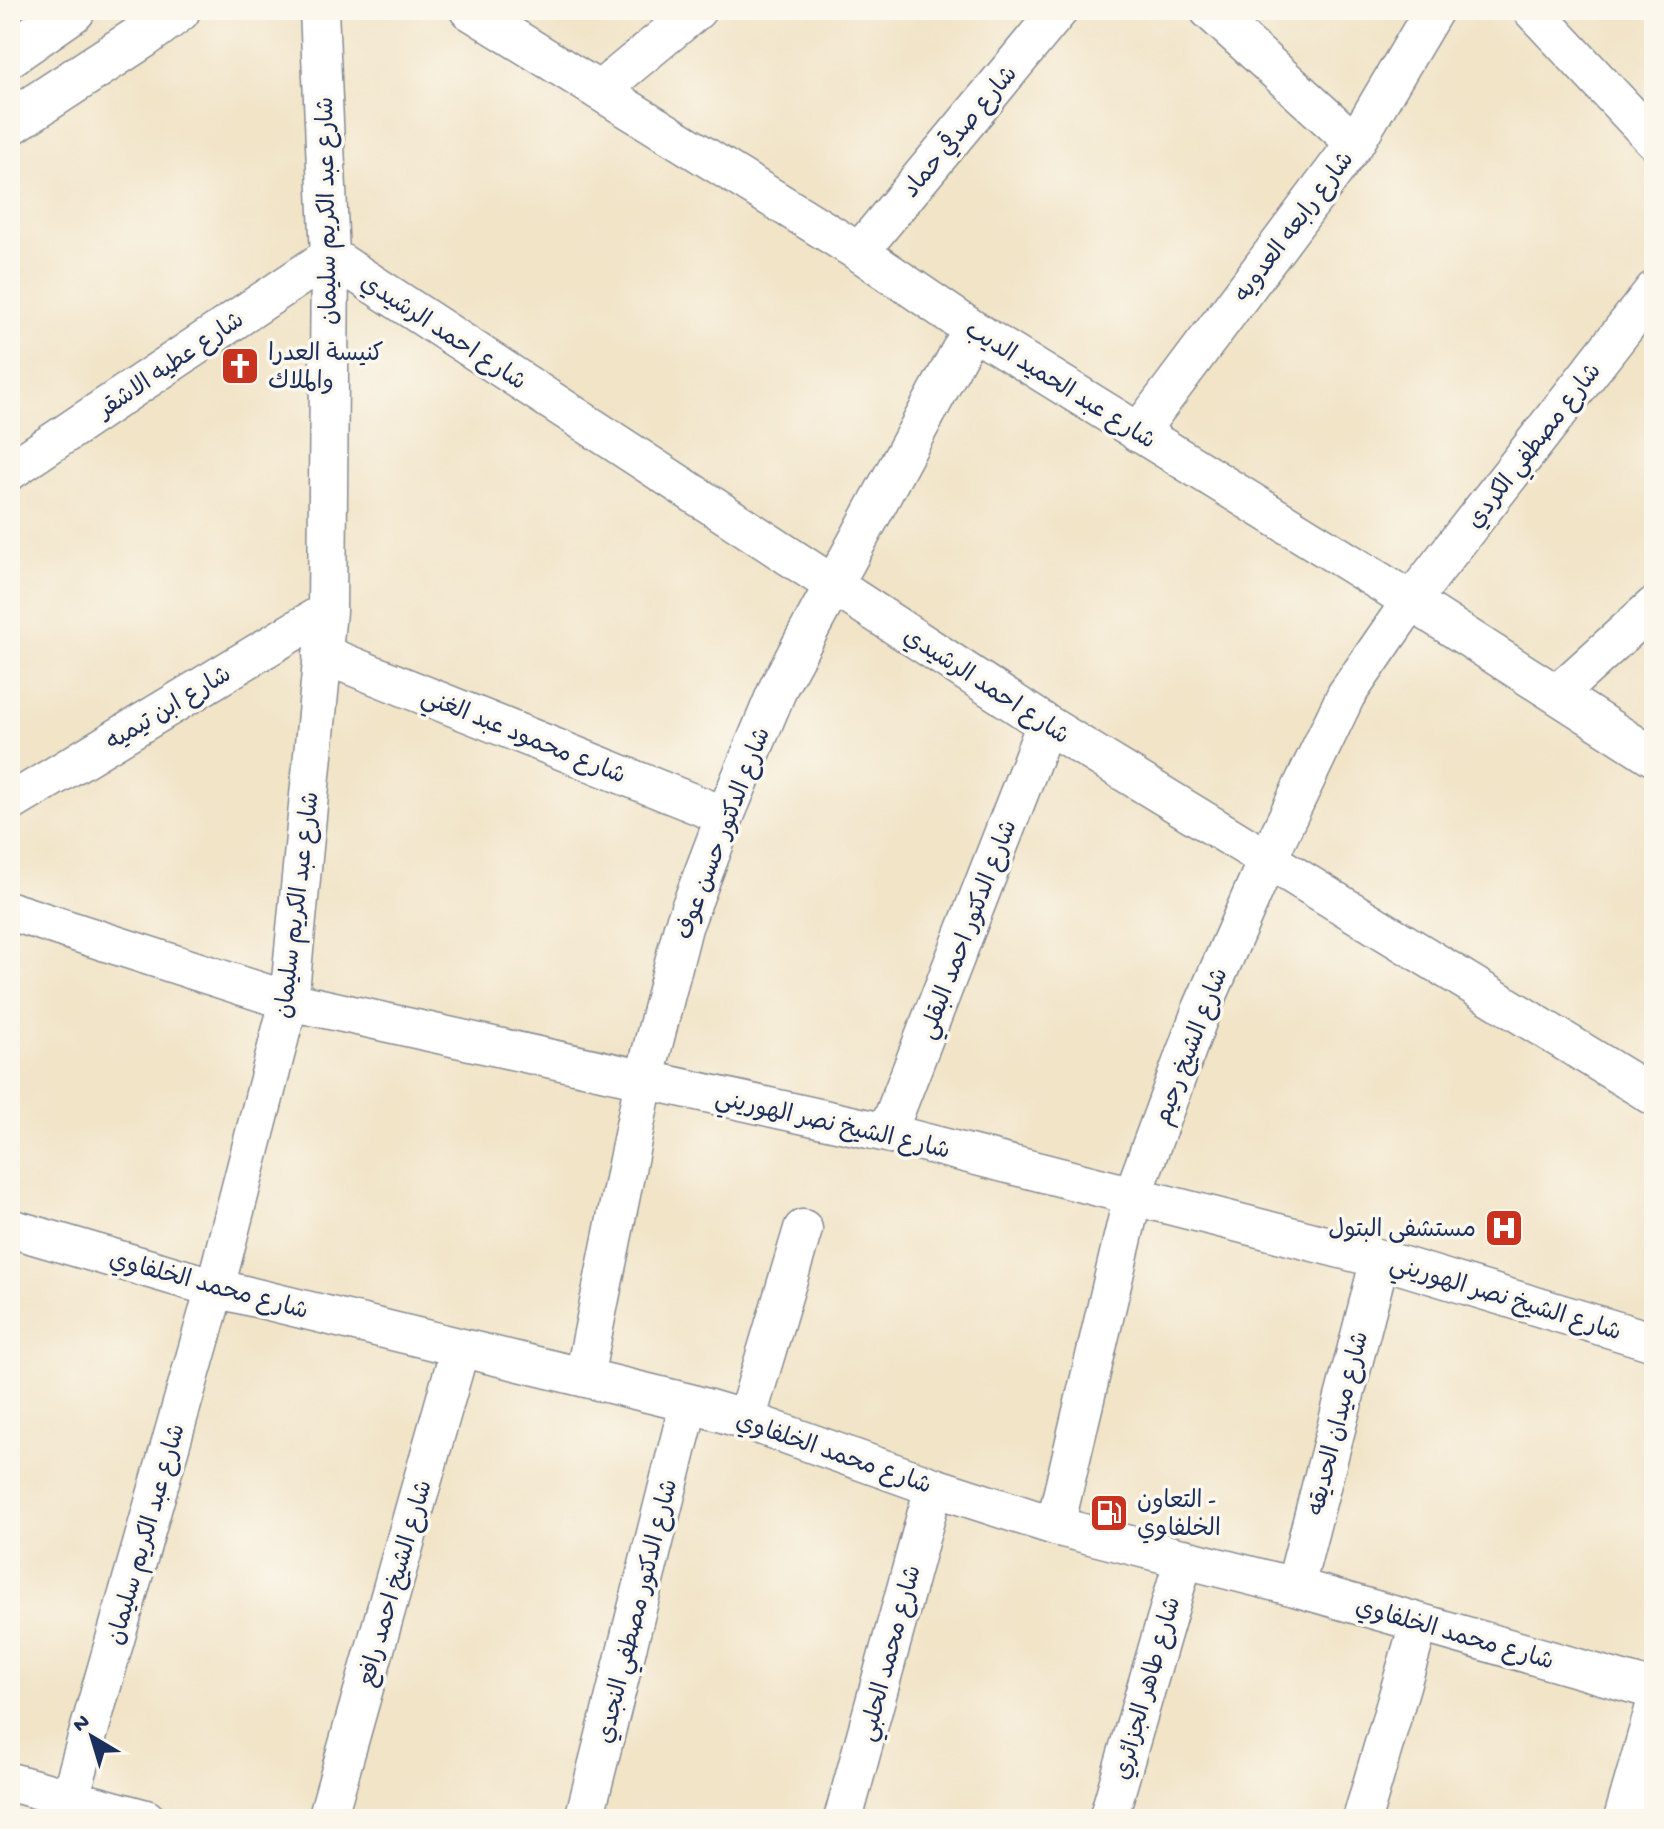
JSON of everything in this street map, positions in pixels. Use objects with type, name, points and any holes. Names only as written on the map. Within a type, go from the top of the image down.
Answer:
[{"type":"main road","points":[[10,54],[73,10]]},
{"type":"main road","points":[[10,123],[178,10]]},
{"type":"street","name":"شارع عبد الكريم سليمان","points":[[67,1809],[215,1288],[289,1001],[327,611],[330,256],[319,10]]},
{"type":"street","name":"شارع عبد الحميد الديب","points":[[469,10],[859,252],[972,329],[1411,601],[1654,757]]},
{"type":"street","points":[[599,91],[697,10]]},
{"type":"street","name":"شارع صدقي حماد","points":[[859,252],[1059,10]]},
{"type":"street","points":[[1209,10],[1355,143]]},
{"type":"street","name":"شارع رابعه العدويه","points":[[1138,433],[1355,143],[1434,10]]},
{"type":"street","points":[[1532,10],[1654,140]]},
{"type":"street","name":"شارع عطيه الاشقر","points":[[10,471],[330,256]]},
{"type":"street","name":"شارع احمد الرشيدي","points":[[330,256],[1046,724],[1654,1096]]},
{"type":"street","name":"شارع مصطفي الكردي","points":[[1411,601],[1654,290]]},
{"type":"street","name":"شارع الدكتور حسن عوف","points":[[584,1377],[644,1081],[683,927],[779,686],[972,329]]},
{"type":"street","name":"شارع الشيخ رحيم","points":[[1055,1526],[1133,1195],[1201,1011],[1268,858],[1346,695],[1411,601]]},
{"type":"street","points":[[1557,694],[1654,606]]},
{"type":"street","name":"شارع ابن تيميه","points":[[10,803],[327,611]]},
{"type":"street","name":"شارع محمود عبد الغني","points":[[322,654],[725,816]]},
{"type":"street","name":"شارع الدكتور احمد البقلي","points":[[887,1133],[1046,724]]},
{"type":"street","name":"شارع الشيخ نصر الهوريني","points":[[10,911],[289,1001],[887,1133],[1380,1259],[1654,1342]]},
{"type":"street","name":"شارع محمد الخلفاوي","points":[[10,1228],[215,1288],[689,1403],[1055,1526],[1295,1587],[1654,1690]]},
{"type":"street","points":[[746,1420],[803,1229]]},
{"type":"street","name":"شارع ميدان الحديقه","points":[[1295,1587],[1380,1259]]},
{"type":"street","name":"شارع الشيخ احمد رافع","points":[[327,1819],[460,1348]]},
{"type":"street","name":"شارع الدكتور مصطفي النجدي","points":[[584,1819],[689,1403]]},
{"type":"street","name":"شارع محمد الحلبي","points":[[843,1819],[934,1487]]},
{"type":"street","name":"شارع طاهر الجزائري","points":[[1108,1819],[1184,1558]]},
{"type":"street","points":[[1362,1819],[1419,1624]]},
{"type":"street","points":[[1623,1819],[1654,1710]]},
{"type":"street","points":[[10,1782],[67,1809],[146,1819]]},
{"type":"place","name":"كنيسة العدرا والملاك","points":[[240,366]]},
{"type":"place","name":"مستشفى البتول","points":[[1504,1228]]},
{"type":"place","name":"التعاون - الخلفاوي","points":[[1109,1513]]}]
